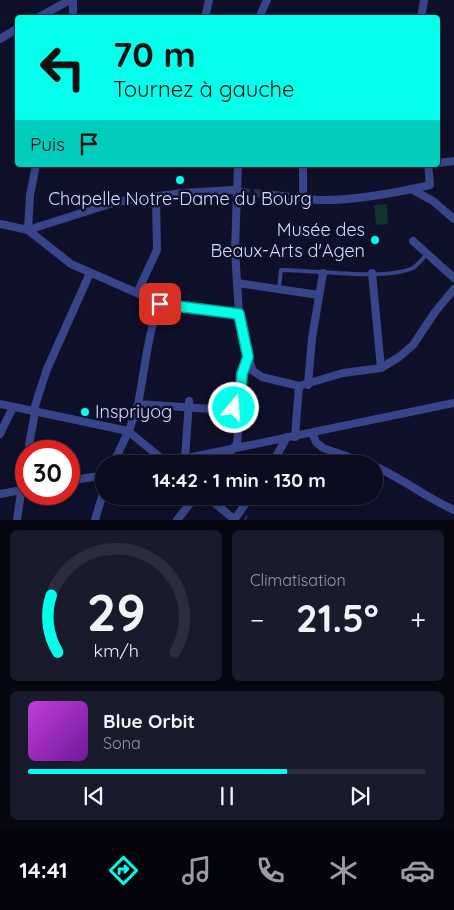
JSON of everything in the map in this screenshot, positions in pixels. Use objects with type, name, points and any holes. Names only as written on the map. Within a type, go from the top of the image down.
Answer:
[{"type":"street","points":[[43,15],[72,0],[74,15]]},
{"type":"street","points":[[206,15],[209,0]]},
{"type":"street","points":[[260,15],[267,0]]},
{"type":"street","points":[[422,15],[424,0]]},
{"type":"street","points":[[0,39],[15,30]]},
{"type":"street","points":[[440,162],[454,160]]},
{"type":"street","points":[[28,230],[30,196],[36,167]]},
{"type":"street","points":[[238,167],[240,192],[234,250],[239,314],[248,357],[253,371],[262,377],[299,386],[308,385],[336,375],[381,368],[399,357],[412,345],[454,289]]},
{"type":"street","points":[[303,167],[303,198]]},
{"type":"street","points":[[428,167],[433,201]]},
{"type":"street","points":[[266,194],[340,199],[411,189],[430,184]]},
{"type":"street","points":[[411,189],[433,201],[454,219]]},
{"type":"street","points":[[28,230],[99,206],[156,196],[240,192]]},
{"type":"street","points":[[137,293],[157,250],[156,196]]},
{"type":"street","points":[[0,224],[28,230],[71,264],[160,304],[239,314]]},
{"type":"street","points":[[413,241],[454,278]]},
{"type":"street","points":[[30,440],[34,413],[47,369],[90,273]]},
{"type":"street","points":[[308,385],[323,273]]},
{"type":"street","points":[[372,273],[381,368]]},
{"type":"street","points":[[237,283],[319,295]]},
{"type":"street","points":[[117,455],[138,404],[147,363],[146,354],[155,316],[160,304]]},
{"type":"street","points":[[228,455],[235,447],[240,413],[242,374],[248,357]]},
{"type":"street","points":[[278,455],[291,437],[299,386]]},
{"type":"street","points":[[138,404],[189,404],[226,410],[234,408],[240,402]]},
{"type":"street","points":[[199,455],[454,403]]},
{"type":"street","points":[[0,404],[34,413],[128,431],[155,455]]},
{"type":"street","points":[[185,455],[189,404]]},
{"type":"street","points":[[0,434],[13,407]]},
{"type":"street","points":[[312,433],[316,442],[323,448],[343,455]]},
{"type":"street","points":[[383,470],[398,476],[432,500],[454,510]]},
{"type":"street","points":[[80,480],[95,477]]},
{"type":"street","points":[[0,494],[15,491]]},
{"type":"street","points":[[16,520],[20,505]]},
{"type":"street","points":[[95,520],[100,505]]},
{"type":"street","points":[[177,520],[189,505]]},
{"type":"street","points":[[219,505],[238,518],[246,505]]},
{"type":"lane","points":[[279,288],[281,270],[323,273],[372,273],[409,269],[415,267],[427,254]]},
{"type":"green space","points":[[387,204],[388,224],[376,225],[374,205]]},
{"type":"tunnel","points":[[242,192],[266,194]]},
{"type":"place","name":"Chapelle Notre-Dame du Bourg","points":[[180,180]]},
{"type":"place","name":"Musée des Beaux-Arts d'Agen","points":[[375,240]]},
{"type":"place","name":"Inspriyog","points":[[85,412]]},
{"type":"route","points":[[160,304],[239,314],[248,357],[243,366],[240,402],[234,408]]}]
